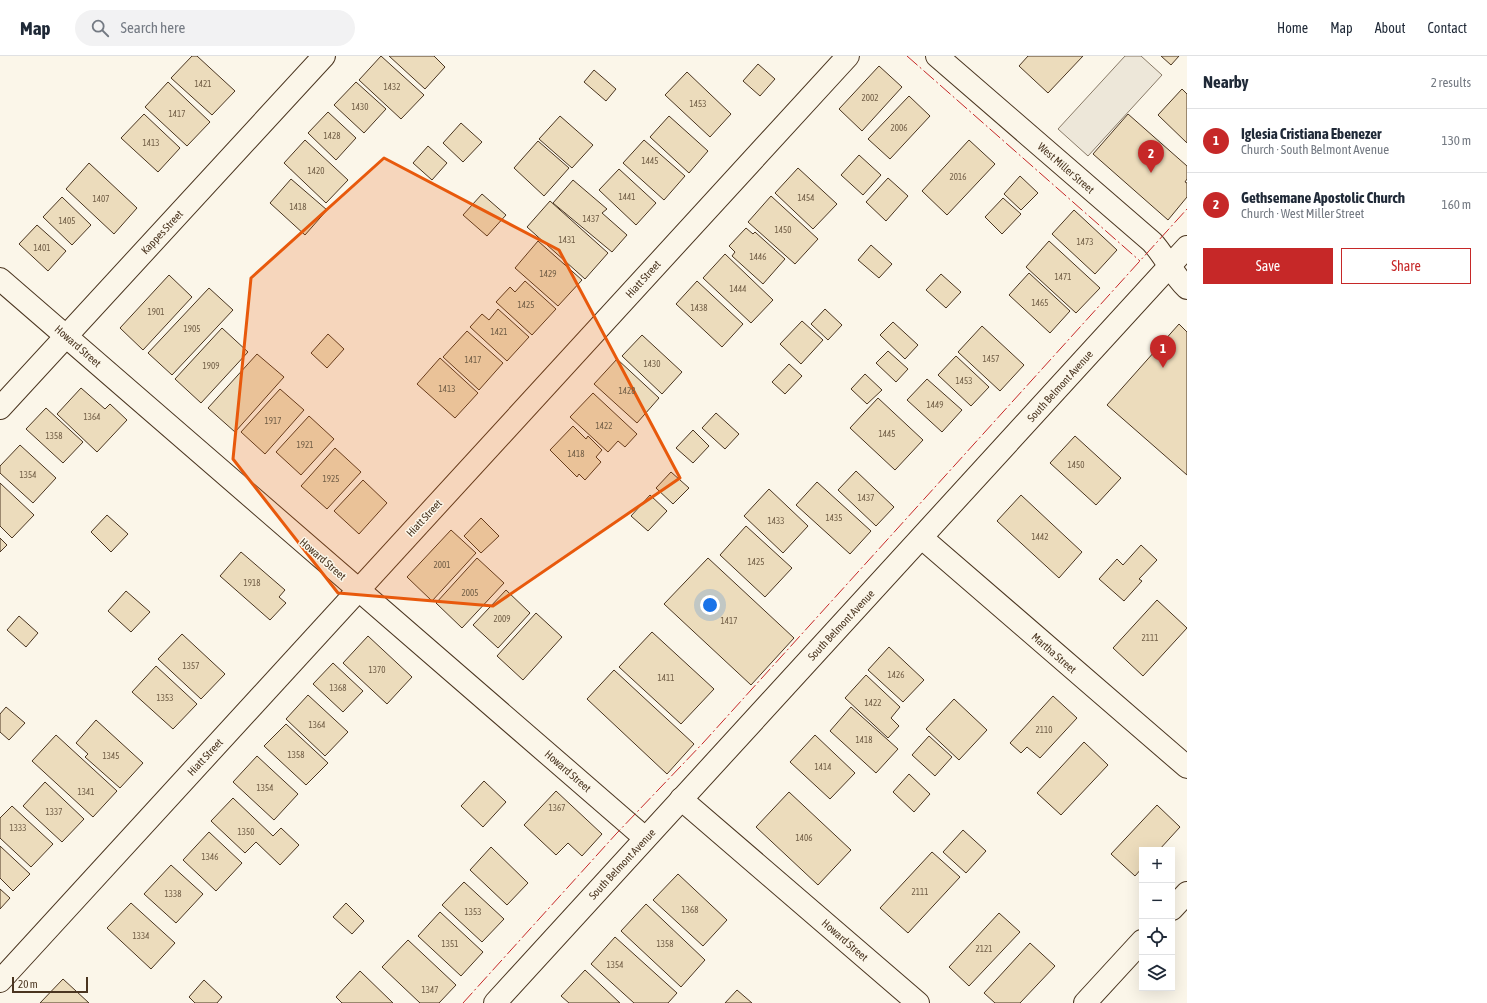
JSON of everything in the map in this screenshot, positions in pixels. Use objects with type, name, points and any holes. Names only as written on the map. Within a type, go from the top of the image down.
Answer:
[{"type":"street","name":"Kappes Street","points":[[0,408],[324,56]]},
{"type":"street","name":"Hiatt Street","points":[[0,981],[848,56]]},
{"type":"street","name":"West Miller Street","points":[[937,56],[1152,242],[1170,266],[1178,280],[1187,288]]},
{"type":"street","name":"South Belmont Avenue","points":[[494,1003],[922,538],[1187,247]]},
{"type":"street","name":"Howard Street","points":[[0,279],[645,838]]},
{"type":"street","name":"Martha Street","points":[[922,538],[1187,767]]},
{"type":"street","name":"Howard Street","points":[[682,799],[918,1003]]},
{"type":"street","points":[[1175,906],[1187,893]]},
{"type":"street","points":[[1085,1003],[1139,945]]},
{"type":"highlighted area","points":[[384,158],[559,250],[680,478],[493,606],[338,593],[233,459],[251,278]]},
{"type":"shaded area","points":[[1125,56],[1141,56],[1162,75],[1088,156],[1058,129]]},
{"type":"building","points":[[192,56],[197,56],[235,91],[212,115],[171,78]]},
{"type":"building","points":[[381,56],[424,95],[401,119],[359,80]]},
{"type":"building","points":[[389,56],[434,56],[445,67],[425,89]]},
{"type":"building","points":[[1028,56],[1083,56],[1048,93],[1019,66]]},
{"type":"building","points":[[1161,56],[1179,56],[1171,65]]},
{"type":"building","points":[[758,64],[775,79],[760,96],[743,81]]},
{"type":"building","points":[[879,66],[902,87],[862,131],[839,109]]},
{"type":"building","points":[[594,70],[616,89],[606,101],[584,82]]},
{"type":"building","points":[[687,72],[731,114],[710,137],[665,95]]},
{"type":"building","points":[[168,82],[210,122],[187,146],[145,107]]},
{"type":"building","points":[[356,82],[386,109],[364,133],[334,105]]},
{"type":"building","points":[[1182,89],[1187,94],[1187,143],[1158,115]]},
{"type":"building","points":[[909,96],[930,116],[890,159],[868,139]]},
{"type":"building","points":[[328,112],[356,138],[336,160],[308,133]]},
{"type":"building","points":[[144,114],[180,148],[158,172],[121,138]]},
{"type":"building","points":[[1128,114],[1187,166],[1187,179],[1185,182],[1187,183],[1187,197],[1168,220],[1093,154]]},
{"type":"building","points":[[560,116],[593,145],[572,168],[539,139]]},
{"type":"building","points":[[669,116],[708,151],[689,173],[650,137]]},
{"type":"building","points":[[461,123],[482,142],[463,162],[443,143]]},
{"type":"building","points":[[305,140],[348,180],[326,203],[284,163]]},
{"type":"building","points":[[644,140],[685,176],[664,200],[623,163]]},
{"type":"building","points":[[969,140],[995,164],[947,215],[922,191]]},
{"type":"building","points":[[538,141],[569,168],[544,196],[514,168]]},
{"type":"building","points":[[428,146],[447,163],[432,180],[413,163]]},
{"type":"building","points":[[859,155],[881,175],[863,195],[841,175]]},
{"type":"building","points":[[89,163],[137,208],[114,234],[66,189]]},
{"type":"building","points":[[798,168],[837,204],[813,229],[775,193]]},
{"type":"building","points":[[619,169],[656,203],[636,225],[599,190]]},
{"type":"building","points":[[1020,176],[1038,193],[1021,210],[1004,194]]},
{"type":"building","points":[[888,178],[908,196],[886,221],[866,202]]},
{"type":"building","points":[[291,179],[327,210],[305,235],[270,203]]},
{"type":"building","points":[[573,180],[607,209],[602,213],[627,235],[612,252],[553,203]]},
{"type":"building","points":[[482,194],[506,215],[487,236],[463,215]]},
{"type":"building","points":[[771,196],[818,239],[795,264],[748,222]]},
{"type":"building","points":[[62,197],[91,225],[72,245],[43,217]]},
{"type":"building","points":[[1003,198],[1021,214],[1002,234],[985,217]]},
{"type":"building","points":[[550,201],[608,253],[585,279],[527,227]]},
{"type":"building","points":[[1074,210],[1117,250],[1095,274],[1052,234]]},
{"type":"building","points":[[37,225],[66,251],[48,271],[19,244]]},
{"type":"building","points":[[746,228],[753,234],[755,232],[785,259],[763,284],[732,256],[735,252],[729,246]]},
{"type":"building","points":[[538,241],[582,280],[558,306],[515,268]]},
{"type":"building","points":[[1049,241],[1100,288],[1076,313],[1026,267]]},
{"type":"building","points":[[871,245],[892,264],[879,278],[858,260]]},
{"type":"building","points":[[725,254],[773,300],[751,323],[703,278]]},
{"type":"building","points":[[1029,273],[1070,311],[1050,333],[1009,295]]},
{"type":"building","points":[[941,274],[961,292],[946,308],[926,290]]},
{"type":"building","points":[[169,275],[192,297],[143,350],[120,328]]},
{"type":"building","points":[[525,281],[556,309],[532,335],[496,302],[510,287],[515,292]]},
{"type":"building","points":[[697,281],[743,324],[722,347],[676,304]]},
{"type":"building","points":[[209,288],[233,310],[172,375],[148,353]]},
{"type":"building","points":[[498,309],[529,337],[507,361],[470,327],[482,314],[489,320]]},
{"type":"building","points":[[825,309],[842,325],[828,340],[811,324]]},
{"type":"building","points":[[802,321],[823,340],[801,364],[780,344]]},
{"type":"building","points":[[893,322],[918,345],[905,359],[880,335]]},
{"type":"building","points":[[1179,324],[1187,332],[1187,475],[1107,405]]},
{"type":"building","points":[[982,326],[1024,365],[1000,391],[958,352]]},
{"type":"building","points":[[222,328],[248,352],[201,403],[175,379]]},
{"type":"building","points":[[467,331],[503,363],[479,390],[443,357]]},
{"type":"building","points":[[328,334],[344,349],[327,368],[311,353]]},
{"type":"building","points":[[642,335],[682,372],[662,394],[622,356]]},
{"type":"building","points":[[888,351],[908,369],[896,382],[876,363]]},
{"type":"building","points":[[257,354],[284,377],[235,432],[208,408]]},
{"type":"building","points":[[956,356],[989,387],[971,406],[938,375]]},
{"type":"building","points":[[440,358],[478,393],[455,418],[417,384]]},
{"type":"building","points":[[617,359],[659,398],[637,423],[594,384]]},
{"type":"building","points":[[789,364],[802,376],[785,394],[772,382]]},
{"type":"building","points":[[865,374],[882,390],[867,404],[851,389]]},
{"type":"building","points":[[927,379],[962,410],[942,432],[907,400]]},
{"type":"building","points":[[81,388],[105,409],[110,404],[127,420],[97,452],[57,414]]},
{"type":"building","points":[[280,389],[304,410],[265,454],[241,432]]},
{"type":"building","points":[[593,393],[637,434],[625,447],[618,441],[608,452],[570,417]]},
{"type":"building","points":[[878,398],[923,440],[895,470],[850,428]]},
{"type":"building","points":[[46,408],[83,442],[63,463],[26,429]]},
{"type":"building","points":[[716,413],[739,434],[725,449],[702,428]]},
{"type":"building","points":[[309,416],[334,439],[301,475],[276,452]]},
{"type":"building","points":[[573,426],[586,439],[588,436],[602,450],[596,457],[601,462],[585,480],[579,474],[577,477],[550,450]]},
{"type":"building","points":[[693,430],[709,446],[693,463],[676,448]]},
{"type":"building","points":[[1075,436],[1121,478],[1096,505],[1050,463]]},
{"type":"building","points":[[20,445],[56,478],[33,503],[0,473],[0,466]]},
{"type":"building","points":[[335,448],[361,472],[327,509],[301,486]]},
{"type":"building","points":[[856,471],[894,507],[876,526],[838,490]]},
{"type":"building","points":[[671,472],[689,488],[673,504],[656,488]]},
{"type":"building","points":[[363,480],[387,503],[359,534],[334,511]]},
{"type":"building","points":[[817,482],[871,531],[850,554],[796,505]]},
{"type":"building","points":[[0,483],[34,515],[12,538],[0,526]]},
{"type":"building","points":[[769,489],[808,526],[783,553],[744,516]]},
{"type":"building","points":[[650,495],[667,511],[648,531],[631,516]]},
{"type":"building","points":[[1021,495],[1082,552],[1059,578],[997,521]]},
{"type":"building","points":[[107,515],[128,534],[111,552],[91,532]]},
{"type":"building","points":[[481,518],[499,536],[481,553],[464,536]]},
{"type":"building","points":[[746,526],[792,568],[765,597],[720,555]]},
{"type":"building","points":[[451,530],[476,553],[432,601],[407,577]]},
{"type":"building","points":[[0,538],[7,545],[0,552]]},
{"type":"building","points":[[1141,545],[1157,560],[1139,579],[1142,581],[1124,601],[1099,579],[1117,559],[1123,565]]},
{"type":"building","points":[[241,552],[285,590],[279,597],[286,603],[270,620],[220,576]]},
{"type":"building","points":[[477,558],[504,583],[462,628],[436,603]]},
{"type":"building","points":[[708,558],[794,638],[751,685],[664,604]]},
{"type":"building","points":[[506,590],[530,613],[498,648],[473,625]]},
{"type":"building","points":[[126,591],[150,612],[131,632],[108,611]]},
{"type":"building","points":[[1157,600],[1187,628],[1143,676],[1113,648]]},
{"type":"building","points":[[536,613],[562,637],[523,680],[497,656]]},
{"type":"building","points":[[19,616],[38,633],[26,647],[7,630]]},
{"type":"building","points":[[652,632],[714,689],[681,724],[619,667]]},
{"type":"building","points":[[182,634],[225,674],[201,699],[158,659]]},
{"type":"building","points":[[368,636],[412,677],[387,704],[343,663]]},
{"type":"building","points":[[889,647],[924,680],[903,702],[868,670]]},
{"type":"building","points":[[333,663],[363,691],[343,712],[313,684]]},
{"type":"building","points":[[156,666],[197,704],[173,729],[132,692]]},
{"type":"building","points":[[614,670],[694,744],[667,774],[587,699]]},
{"type":"building","points":[[866,675],[900,707],[891,718],[899,726],[888,738],[845,698]]},
{"type":"building","points":[[308,695],[348,732],[325,756],[286,719]]},
{"type":"building","points":[[1053,696],[1077,718],[1040,758],[1027,747],[1021,753],[1010,743]]},
{"type":"building","points":[[954,699],[987,730],[959,760],[926,729]]},
{"type":"building","points":[[6,707],[25,723],[9,740],[0,732],[0,714]]},
{"type":"building","points":[[851,707],[898,749],[876,773],[830,731]]},
{"type":"building","points":[[96,720],[143,763],[120,788],[85,757],[88,754],[76,743]]},
{"type":"building","points":[[286,724],[328,763],[306,785],[264,746]]},
{"type":"building","points":[[56,735],[117,791],[93,817],[32,761]]},
{"type":"building","points":[[815,735],[855,773],[830,799],[790,762]]},
{"type":"building","points":[[929,736],[952,757],[935,776],[912,755]]},
{"type":"building","points":[[1084,742],[1108,765],[1061,815],[1037,793]]},
{"type":"building","points":[[257,756],[298,794],[274,820],[233,782]]},
{"type":"building","points":[[909,774],[930,794],[914,812],[893,792]]},
{"type":"building","points":[[484,781],[506,802],[483,827],[461,806]]},
{"type":"building","points":[[45,782],[84,819],[62,842],[23,806]]},
{"type":"building","points":[[556,791],[602,834],[582,856],[568,843],[556,855],[524,825]]},
{"type":"building","points":[[789,792],[851,850],[818,885],[756,827]]},
{"type":"building","points":[[233,798],[273,836],[281,828],[299,845],[280,865],[256,842],[245,853],[211,821]]},
{"type":"building","points":[[1157,805],[1180,827],[1162,847],[1139,847],[1139,871],[1135,876],[1111,854]]},
{"type":"building","points":[[12,806],[53,844],[31,867],[0,838],[0,818]]},
{"type":"building","points":[[963,830],[986,851],[966,873],[943,852]]},
{"type":"building","points":[[209,832],[242,863],[216,891],[183,860]]},
{"type":"building","points":[[0,846],[30,874],[13,891],[0,878]]},
{"type":"building","points":[[491,847],[528,883],[507,905],[470,870]]},
{"type":"building","points":[[932,852],[960,877],[908,933],[880,908]]},
{"type":"building","points":[[171,865],[203,894],[176,923],[144,894]]},
{"type":"building","points":[[678,874],[727,920],[703,946],[653,900]]},
{"type":"building","points":[[464,882],[504,919],[482,942],[442,905]]},
{"type":"building","points":[[0,889],[10,898],[0,909]]},
{"type":"building","points":[[131,903],[175,943],[151,969],[107,928]]},
{"type":"building","points":[[346,903],[364,921],[352,934],[333,917]]},
{"type":"building","points":[[646,904],[705,960],[681,987],[621,931]]},
{"type":"building","points":[[440,912],[483,952],[461,976],[418,936]]},
{"type":"building","points":[[999,913],[1020,932],[969,986],[949,967]]},
{"type":"building","points":[[615,937],[677,993],[668,1003],[634,1003],[591,964]]},
{"type":"building","points":[[408,940],[456,985],[439,1003],[420,1003],[382,967]]},
{"type":"building","points":[[1030,943],[1055,966],[1020,1003],[995,1003],[984,993]]},
{"type":"building","points":[[585,970],[620,1003],[569,1003],[561,996]]},
{"type":"building","points":[[360,971],[393,1003],[342,1003],[336,997]]},
{"type":"building","points":[[63,979],[89,1003],[40,1003]]},
{"type":"building","points":[[204,980],[222,997],[217,1003],[195,1003],[189,997]]},
{"type":"building","points":[[737,990],[752,1003],[725,1003]]},
{"type":"power","points":[[907,56],[1140,261]]},
{"type":"power","points":[[463,1003],[616,834],[703,743],[1187,209]]},
{"type":"place","name":"Gethsemane Apostolic Church","points":[[1151,173]]},
{"type":"place","name":"Iglesia Cristiana Ebenezer","points":[[1163,368]]}]
